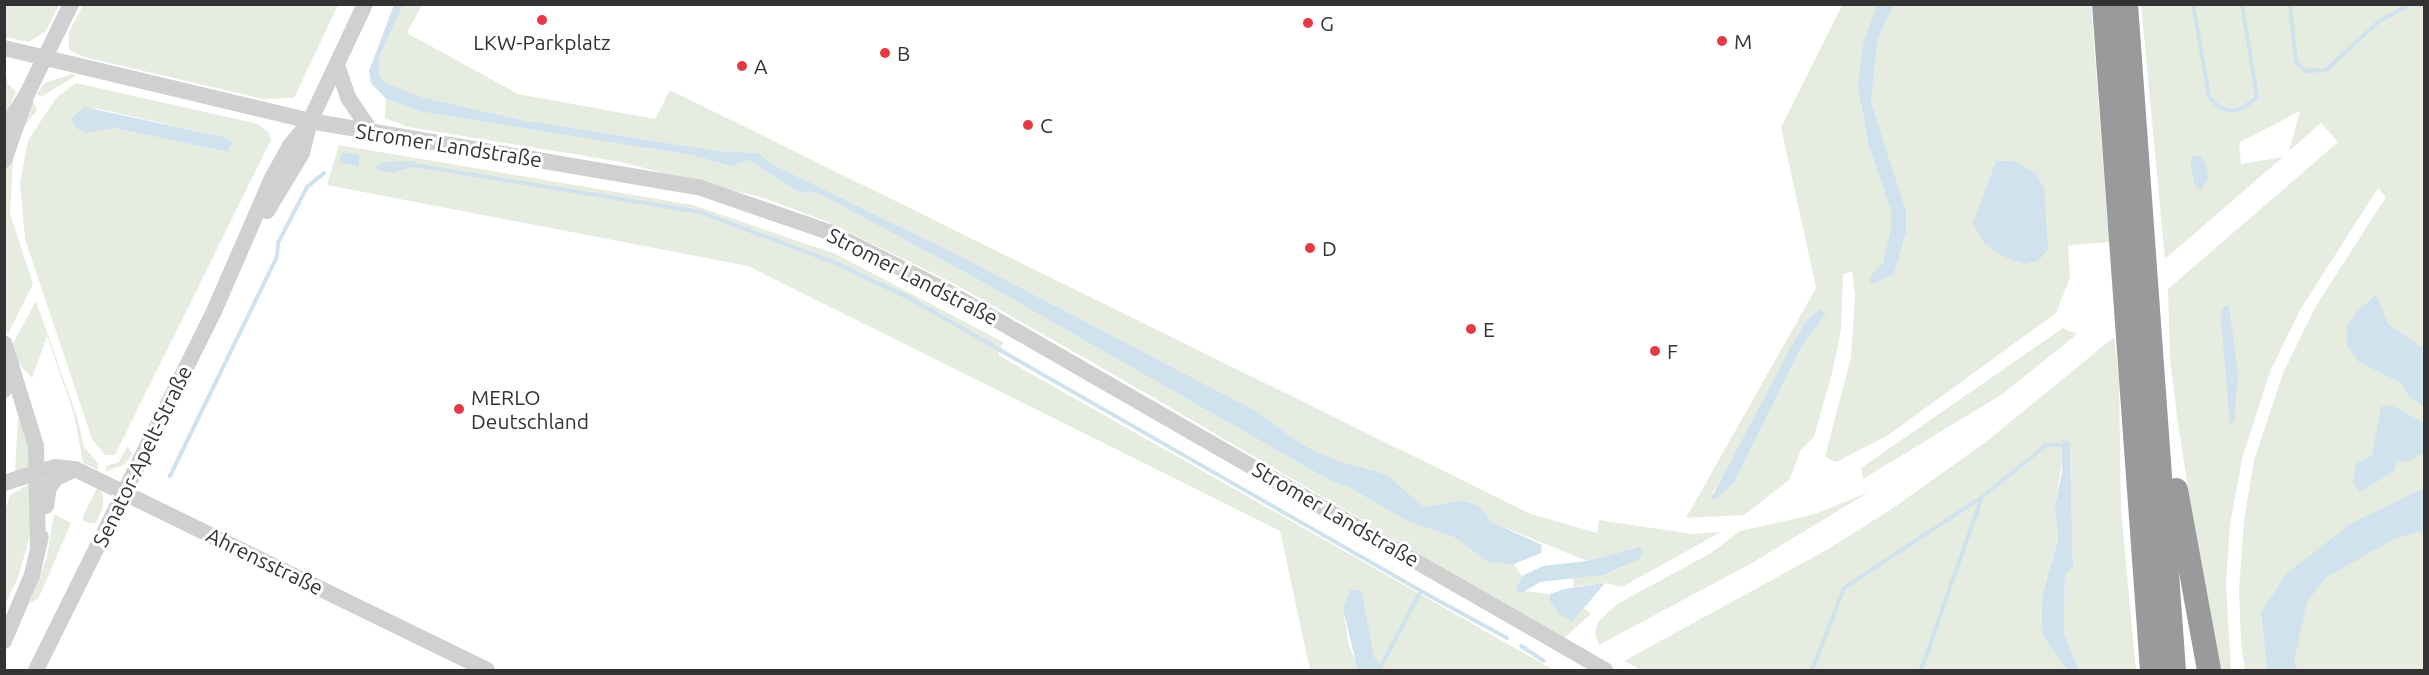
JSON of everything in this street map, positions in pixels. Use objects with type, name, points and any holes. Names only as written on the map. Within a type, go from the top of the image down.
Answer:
[{"type":"highway","points":[[2104,4],[2152,670]]},
{"type":"highway","points":[[2126,4],[2175,670]]},
{"type":"highway","points":[[2154,366],[2209,670]]},
{"type":"street","points":[[4,130],[27,94],[71,4]]},
{"type":"street","name":"Senator-Apelt-Straße","points":[[36,670],[246,241],[284,155],[310,121],[365,4]]},
{"type":"street","name":"Stromer Landstraße","points":[[4,48],[310,121],[701,188],[829,232],[953,294],[1605,670]]},
{"type":"street","points":[[337,65],[349,99],[372,133]]},
{"type":"street","points":[[4,160],[20,123],[27,94]]},
{"type":"street","points":[[4,342],[31,424],[39,471],[38,546]]},
{"type":"street","points":[[4,390],[10,360]]},
{"type":"street","name":"Ahrensstraße","points":[[4,483],[55,467],[75,470],[125,491],[487,670]]},
{"type":"street","points":[[4,640],[32,575],[50,488],[56,478],[75,470]]},
{"type":"shaded area","points":[[83,4],[338,5],[294,98],[263,99],[84,57],[69,50],[69,32]]},
{"type":"shaded area","points":[[4,5],[59,5],[46,31],[29,42],[5,37]]},
{"type":"shaded area","points":[[403,5],[422,5],[407,33],[518,94],[655,119],[670,90],[1531,514],[1597,533],[1599,520],[1692,534],[1721,532],[1622,587],[1605,583],[1574,587],[1573,578],[1604,575],[1624,567],[1642,552],[1633,549],[1587,561],[1492,522],[1479,506],[1464,500],[1424,507],[1386,474],[1338,461],[1303,445],[1256,411],[960,256],[772,164],[758,153],[718,151],[522,120],[425,98],[385,83],[379,76],[379,58]]},
{"type":"shaded area","points":[[1842,5],[1877,5],[1861,107],[1868,143],[1891,210],[1891,229],[1889,247],[1883,263],[1871,275],[1872,283],[1894,274],[1906,233],[1906,211],[1871,101],[1878,38],[1893,5],[2091,5],[2109,242],[2068,245],[2070,278],[2056,313],[1887,436],[1836,462],[1825,457],[1851,357],[1855,296],[1852,271],[1843,275],[1841,330],[1832,373],[1814,437],[1801,450],[1789,480],[1744,515],[1686,518],[1816,288],[1781,127]],"holes":[[[1826,314],[1802,346],[1734,483],[1711,494],[1723,480],[1805,323]]]},
{"type":"shaded area","points":[[2141,5],[2424,5],[2424,670],[2273,670],[2261,613],[2267,670],[2245,670],[2241,644],[2239,589],[2244,520],[2254,460],[2283,373],[2316,306],[2386,197],[2378,188],[2300,310],[2270,372],[2243,455],[2230,525],[2226,583],[2231,670],[2216,670],[2177,417],[2170,359],[2168,289],[2338,142],[2321,123],[2289,151],[2300,111],[2239,143],[2241,164],[2283,157],[2165,259]]},
{"type":"shaded area","points":[[5,71],[8,84],[16,92],[5,116]]},
{"type":"shaded area","points":[[72,74],[77,75],[41,97],[37,94],[45,83]]},
{"type":"shaded area","points":[[76,83],[258,124],[268,132],[271,140],[115,455],[105,455],[92,439],[25,239],[20,183],[28,140],[57,97]],"holes":[[[95,108],[223,137],[233,143],[227,152],[115,128],[97,131]]]},
{"type":"shaded area","points":[[386,99],[423,112],[690,155],[732,166],[749,160],[800,193],[816,192],[972,276],[1329,480],[1347,486],[1407,521],[1454,537],[1489,563],[1514,564],[1522,576],[1515,590],[1550,594],[1550,601],[1572,621],[1582,606],[1591,614],[1564,638],[1113,374],[951,282],[828,222],[764,198],[616,161],[408,127],[385,118]]},
{"type":"shaded area","points":[[33,101],[37,110],[23,128],[13,161],[10,214],[33,284],[8,334],[4,324],[4,169]]},
{"type":"shaded area","points":[[339,145],[693,205],[836,254],[1003,342],[998,355],[1554,670],[1384,670],[1374,656],[1363,597],[1343,609],[1349,646],[1360,670],[1310,670],[1280,531],[748,266],[327,185]]},
{"type":"shaded area","points":[[36,301],[78,420],[84,447],[98,463],[98,470],[83,463],[74,414],[47,336],[32,378],[17,361],[12,345]]},
{"type":"shaded area","points":[[2063,328],[2077,334],[2004,393],[1863,479],[1861,468]]},
{"type":"shaded area","points":[[2114,337],[2119,380],[2121,509],[2136,670],[2079,670],[2064,634],[2065,573],[2073,567],[2070,443],[2064,451],[2055,505],[2058,539],[2043,592],[2041,617],[2043,636],[2067,670],[1641,670],[1624,661],[1830,548],[1893,508],[1987,441]]},
{"type":"shaded area","points":[[21,415],[33,468],[15,473],[18,417]]},
{"type":"shaded area","points":[[128,446],[132,454],[125,464],[105,472],[107,465],[118,463]]},
{"type":"shaded area","points":[[35,481],[29,540],[17,580],[5,604],[5,511],[10,495]]},
{"type":"shaded area","points":[[98,486],[103,495],[103,507],[96,523],[83,521],[83,516]]},
{"type":"shaded area","points":[[1869,492],[1752,563],[1599,645],[1595,633],[1598,622],[1617,604],[1711,553],[1740,531],[1815,514]]},
{"type":"shaded area","points":[[54,514],[71,523],[39,597],[32,603],[30,601],[47,557]]},
{"type":"water","points":[[394,5],[403,5],[379,58],[379,76],[385,83],[425,98],[522,120],[718,151],[758,153],[772,164],[960,256],[1256,411],[1303,445],[1338,461],[1386,474],[1424,507],[1463,500],[1479,506],[1492,522],[1542,545],[1541,553],[1514,564],[1489,563],[1454,537],[1407,521],[1347,486],[1329,480],[972,276],[816,192],[800,193],[749,160],[732,166],[690,155],[423,112],[386,99],[371,83],[369,71]]},
{"type":"water","points":[[1877,5],[1893,5],[1878,38],[1871,101],[1906,211],[1906,233],[1894,274],[1869,285],[1871,275],[1883,263],[1891,229],[1891,210],[1868,143],[1858,87],[1863,44]]},
{"type":"water","points":[[84,107],[224,137],[233,143],[227,152],[115,128],[85,133],[75,127],[71,119]]},
{"type":"water","points":[[342,152],[359,155],[359,166],[339,163]]},
{"type":"water","points":[[2194,156],[2200,156],[2205,162],[2209,179],[2200,190],[2194,183],[2190,160]]},
{"type":"water","points":[[415,161],[416,166],[391,173],[378,170],[376,166],[382,162]]},
{"type":"water","points":[[1996,161],[2014,161],[2035,173],[2044,188],[2048,249],[2039,260],[2025,264],[2000,255],[1984,243],[1973,224]]},
{"type":"water","points":[[2376,295],[2388,324],[2424,349],[2424,407],[2409,396],[2402,383],[2359,362],[2347,345],[2347,327],[2357,311]]},
{"type":"water","points":[[2229,305],[2238,376],[2234,421],[2230,424],[2221,320],[2223,307]]},
{"type":"water","points":[[1819,309],[1826,314],[1802,346],[1734,483],[1715,499],[1711,499],[1790,349],[1805,323]]},
{"type":"water","points":[[2391,405],[2424,423],[2424,456],[2421,454],[2407,462],[2397,460],[2394,471],[2360,492],[2353,482],[2356,464],[2372,455],[2381,407]]},
{"type":"water","points":[[2062,440],[2070,442],[2073,568],[2065,573],[2064,634],[2079,670],[2067,670],[2043,636],[2041,617],[2043,592],[2058,540],[2055,505],[2062,472]]},
{"type":"water","points":[[2424,488],[2424,530],[2394,539],[2325,578],[2307,602],[2294,661],[2297,670],[2267,670],[2261,613],[2286,574],[2352,523]]},
{"type":"water","points":[[1640,547],[1643,552],[1640,559],[1604,575],[1540,582],[1522,593],[1515,590],[1522,576],[1543,566],[1587,561]]},
{"type":"water","points":[[1605,583],[1572,622],[1559,614],[1550,601],[1550,594],[1564,589]]},
{"type":"water","points":[[1350,590],[1360,590],[1363,597],[1374,656],[1384,670],[1360,670],[1357,667],[1343,609]]},
{"type":"waterway","points":[[2193,4],[2209,97],[2220,108],[2232,111],[2243,108],[2257,97],[2242,4]]},
{"type":"waterway","points":[[2290,4],[2296,62],[2306,71],[2326,70],[2378,22],[2410,4]]},
{"type":"waterway","points":[[413,165],[700,212],[833,262],[909,298],[1421,591],[1379,670]]},
{"type":"waterway","points":[[170,476],[277,257],[278,243],[307,187],[324,173]]},
{"type":"waterway","points":[[1921,670],[1982,497],[2046,445],[2064,445]]},
{"type":"waterway","points":[[1812,670],[1844,588],[1982,497]]},
{"type":"waterway","points":[[1421,591],[1507,638]]},
{"type":"waterway","points":[[1521,646],[1544,661]]},
{"type":"place","name":"LKW-Parkplatz","points":[[542,20]]},
{"type":"place","name":"G","points":[[1308,23]]},
{"type":"place","name":"M","points":[[1722,41]]},
{"type":"place","name":"B","points":[[885,53]]},
{"type":"place","name":"A","points":[[742,66]]},
{"type":"place","name":"C","points":[[1028,125]]},
{"type":"place","name":"D","points":[[1310,248]]},
{"type":"place","name":"E","points":[[1471,329]]},
{"type":"place","name":"F","points":[[1655,351]]},
{"type":"place","name":"MERLO Deutschland","points":[[459,409]]}]
